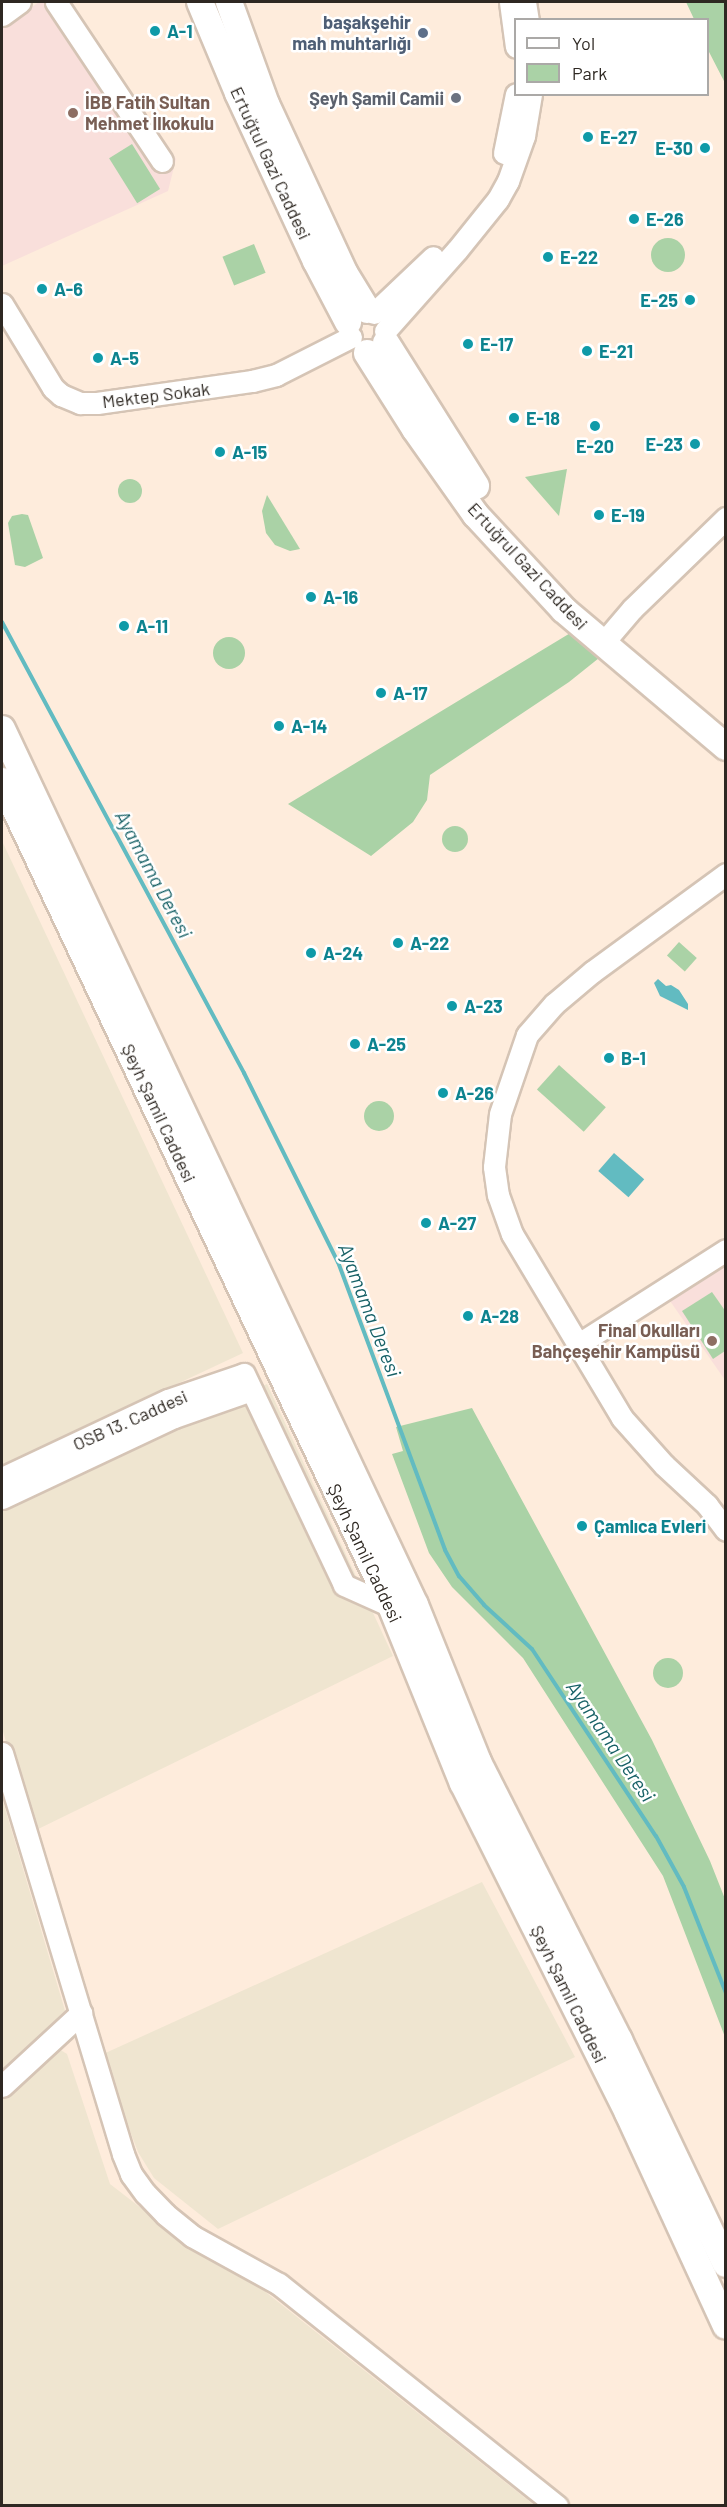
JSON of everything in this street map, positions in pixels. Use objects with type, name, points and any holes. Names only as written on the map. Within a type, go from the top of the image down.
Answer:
[{"type":"main road","name":"Ertuğtul Gazi Caddesi","points":[[200,2],[238,93],[316,261],[368,330]]},
{"type":"main road","name":"Ertuğrul Gazi Caddesi","points":[[229,2],[266,104],[345,274],[368,330],[480,491],[521,545],[607,638],[726,747]]},
{"type":"main road","name":"Ertuğrul Gazi Caddesi","points":[[607,638],[726,732]]},
{"type":"main road","name":"Şeyh Şamil Caddesi","points":[[2,729],[415,1605],[478,1762],[619,2040],[726,2264]]},
{"type":"main road","name":"Şeyh Şamil Caddesi","points":[[2,781],[391,1606],[463,1783],[628,2113],[726,2326]]},
{"type":"street","points":[[2,15],[20,2]]},
{"type":"street","points":[[56,2],[162,160]]},
{"type":"street","points":[[510,2],[514,32]]},
{"type":"street","points":[[525,2],[528,18]]},
{"type":"street","points":[[368,330],[473,212],[496,174],[503,156],[516,96]]},
{"type":"street","points":[[368,330],[457,250],[498,199],[517,158],[531,96]]},
{"type":"street","name":"Mektep Sokak","points":[[2,304],[53,388],[61,395],[80,403],[97,403],[252,381],[276,375],[368,330]]},
{"type":"street","points":[[607,638],[726,518]]},
{"type":"street","points":[[726,874],[592,972],[554,1004],[527,1035],[512,1073],[500,1114],[494,1167],[498,1195],[512,1234],[622,1418],[664,1465],[707,1505],[726,1530]]},
{"type":"street","points":[[577,1344],[726,1250]]},
{"type":"street","name":"OSB 13. Caddesi","points":[[2,1478],[168,1400],[243,1374],[251,1390],[174,1417],[2,1498]]},
{"type":"street","points":[[251,1390],[344,1585],[391,1606]]},
{"type":"street","points":[[2,1753],[131,2174],[165,2214],[192,2235],[279,2284],[557,2505]]},
{"type":"street","points":[[2,2086],[81,2013]]},
{"type":"shaded area","name":"İBB Fatih Sultan Mehmet İlkokulu","points":[[39,2],[65,2],[176,159],[168,191],[2,266],[2,29]]},
{"type":"shaded area","points":[[2,841],[243,1353],[2,1466]]},
{"type":"shaded area","name":"Final Okulları Bahçeşehir Kampüsü","points":[[725,1264],[725,1380],[670,1301]]},
{"type":"shaded area","points":[[267,1384],[393,1656],[32,1832],[2,1728],[2,1499]]},
{"type":"shaded area","points":[[2,1798],[66,2014],[2,2071]]},
{"type":"shaded area","points":[[482,1882],[575,2057],[218,2229],[154,2178],[138,2152],[101,2055]]},
{"type":"shaded area","points":[[59,2049],[67,2054],[110,2184],[207,2259],[253,2282],[534,2505],[2,2505],[2,2091],[48,2051]]},
{"type":"green space","points":[[686,2],[725,2],[725,83],[709,52],[709,18],[694,18]]},
{"type":"green space","points":[[132,144],[160,189],[137,203],[109,158]]},
{"type":"green space","points":[[668,238],[680,243],[685,255],[680,267],[668,272],[656,267],[651,255],[656,243]]},
{"type":"green space","points":[[254,244],[266,273],[234,285],[222,257]]},
{"type":"green space","points":[[567,469],[559,516],[525,477]]},
{"type":"green space","points":[[130,479],[138,483],[142,491],[138,499],[130,503],[122,499],[118,491],[122,483]]},
{"type":"green space","points":[[267,495],[300,549],[290,551],[275,545],[266,533],[262,511]]},
{"type":"green space","points":[[28,515],[43,558],[25,567],[15,565],[8,523],[12,516]]},
{"type":"green space","points":[[572,632],[599,658],[569,682],[430,775],[427,800],[413,822],[371,856],[288,804]]},
{"type":"green space","points":[[229,637],[240,642],[245,653],[240,664],[229,669],[218,664],[213,653],[218,642]]},
{"type":"green space","points":[[455,826],[464,830],[468,839],[464,848],[455,852],[446,848],[442,839],[446,830]]},
{"type":"green space","points":[[679,942],[697,958],[685,971],[667,955]]},
{"type":"green space","points":[[559,1065],[606,1107],[584,1132],[537,1090]]},
{"type":"green space","points":[[379,1101],[390,1105],[394,1116],[390,1127],[379,1131],[368,1127],[364,1116],[368,1105]]},
{"type":"green space","points":[[712,1292],[726,1312],[725,1351],[713,1359],[682,1311]]},
{"type":"green space","points":[[472,1408],[652,1740],[710,1861],[725,1899],[725,2037],[663,1876],[523,1658],[452,1587],[429,1553],[392,1454],[403,1451],[396,1427]]},
{"type":"green space","points":[[668,1658],[674,1659],[682,1667],[682,1679],[674,1687],[668,1688],[662,1687],[654,1679],[653,1673],[654,1667],[662,1659]]},
{"type":"water","points":[[658,979],[666,986],[671,985],[679,990],[688,1004],[688,1010],[660,996],[654,983]]},
{"type":"water","points":[[614,1153],[644,1179],[628,1197],[598,1171]]},
{"type":"waterway","name":"Ayamama Deresi","points":[[2,622],[244,1073],[338,1262],[445,1550],[459,1576],[484,1605],[532,1649],[656,1836],[684,1887],[726,1993]]},
{"type":"place","name":"A-1","points":[[155,31]]},
{"type":"place","name":"başakşehir mah muhtarlığı","points":[[423,33]]},
{"type":"place","name":"Şeyh Şamil Camii","points":[[456,98]]},
{"type":"place","name":"İBB Fatih Sultan Mehmet İlkokulu","points":[[73,113]]},
{"type":"place","name":"E-27","points":[[588,137]]},
{"type":"place","name":"E-30","points":[[705,148]]},
{"type":"place","name":"E-26","points":[[634,219]]},
{"type":"place","name":"E-22","points":[[548,257]]},
{"type":"place","name":"A-6","points":[[42,289]]},
{"type":"place","name":"E-25","points":[[690,300]]},
{"type":"place","name":"E-17","points":[[468,344]]},
{"type":"place","name":"E-21","points":[[587,351]]},
{"type":"place","name":"A-5","points":[[98,358]]},
{"type":"place","name":"E-18","points":[[514,418]]},
{"type":"place","name":"E-20","points":[[595,426]]},
{"type":"place","name":"E-23","points":[[695,444]]},
{"type":"place","name":"A-15","points":[[220,452]]},
{"type":"place","name":"E-19","points":[[599,515]]},
{"type":"place","name":"A-16","points":[[311,597]]},
{"type":"place","name":"A-11","points":[[124,626]]},
{"type":"place","name":"A-17","points":[[381,693]]},
{"type":"place","name":"A-14","points":[[279,726]]},
{"type":"place","name":"A-22","points":[[398,943]]},
{"type":"place","name":"A-24","points":[[311,953]]},
{"type":"place","name":"A-23","points":[[452,1006]]},
{"type":"place","name":"A-25","points":[[355,1044]]},
{"type":"place","name":"B-1","points":[[609,1058]]},
{"type":"place","name":"A-26","points":[[443,1093]]},
{"type":"place","name":"A-27","points":[[426,1223]]},
{"type":"place","name":"A-28","points":[[468,1316]]},
{"type":"place","name":"Final Okulları Bahçeşehir Kampüsü","points":[[712,1341]]},
{"type":"place","name":"Çamlıca Evleri","points":[[582,1526]]}]
